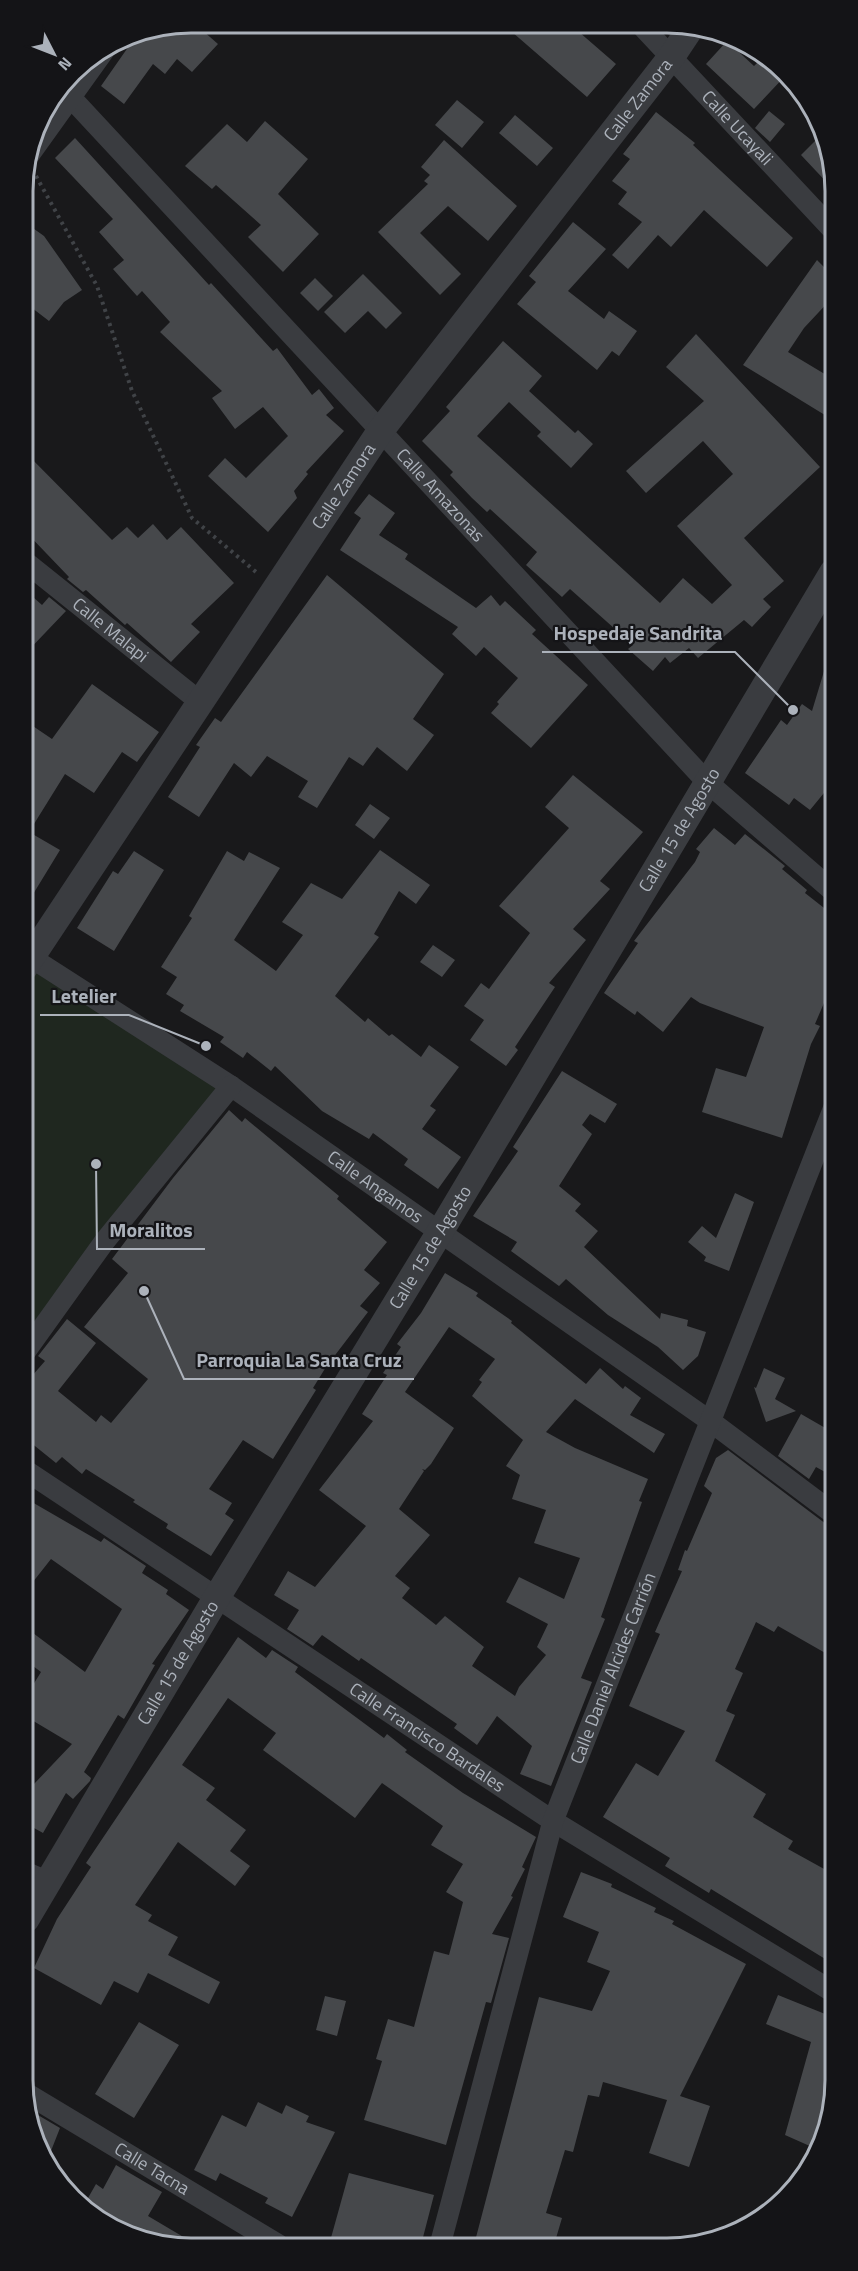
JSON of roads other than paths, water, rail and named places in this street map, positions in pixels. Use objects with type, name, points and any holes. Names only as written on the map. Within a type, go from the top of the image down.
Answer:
[{"type":"street","name":"Calle Ucayali","points":[[648,33],[825,222]]},
{"type":"street","name":"Calle Zamora","points":[[33,949],[381,430],[672,56],[686,34]]},
{"type":"street","name":"Calle Amazonas","points":[[67,94],[707,782],[825,884]]},
{"type":"street","points":[[38,151],[63,99]]},
{"type":"street","name":"Calle Malapi","points":[[33,568],[199,701]]},
{"type":"street","name":"Calle 15 de Agosto","points":[[33,1892],[37,1877],[217,1597],[440,1233],[825,585]]},
{"type":"street","name":"Calle Angamos","points":[[33,963],[231,1086],[710,1421],[825,1507]]},
{"type":"street","points":[[33,1341],[104,1242],[231,1086]]},
{"type":"street","name":"Calle Daniel Alcides Carrión","points":[[442,2238],[554,1821],[825,1130]]},
{"type":"street","name":"Calle Francisco Bardales","points":[[33,1475],[554,1821],[825,1987]]},
{"type":"street","name":"Calle Tacna","points":[[34,2098],[267,2238]]},
{"type":"place","name":"Hospedaje Sandrita","points":[[793,710]]},
{"type":"place","name":"Letelier","points":[[206,1046]]},
{"type":"place","name":"Moralitos","points":[[96,1164]]},
{"type":"place","name":"Parroquia La Santa Cruz","points":[[144,1291]]}]
